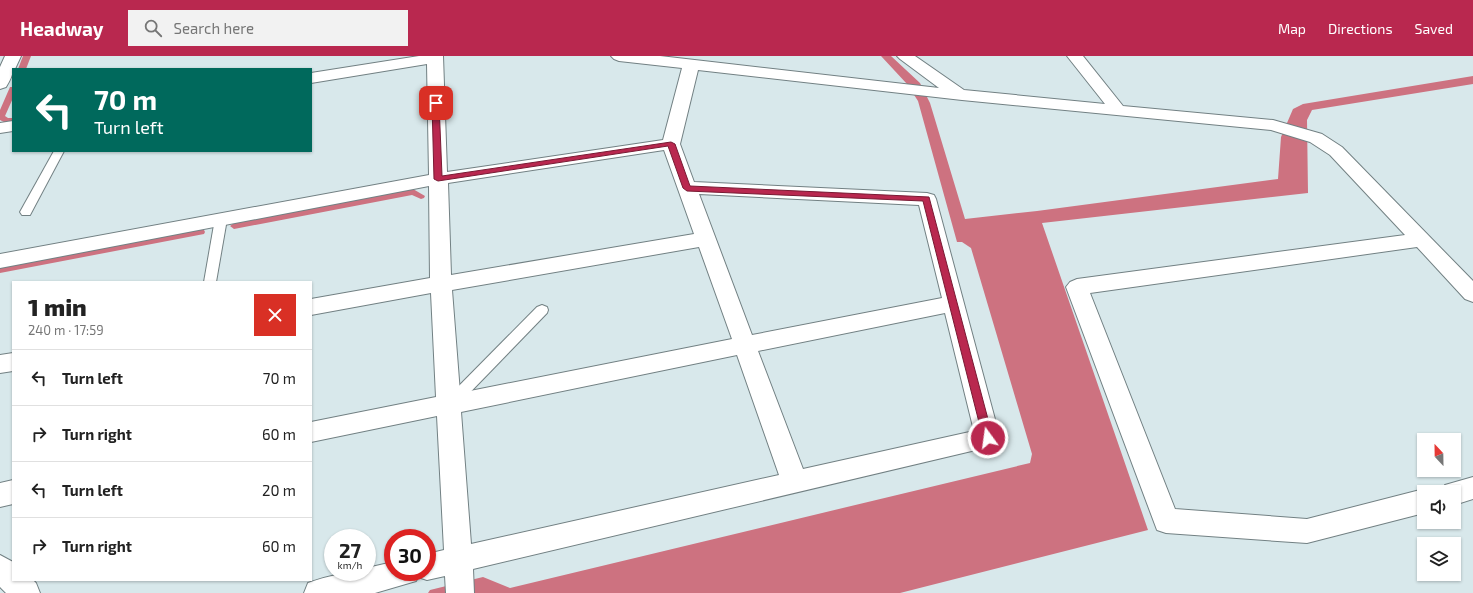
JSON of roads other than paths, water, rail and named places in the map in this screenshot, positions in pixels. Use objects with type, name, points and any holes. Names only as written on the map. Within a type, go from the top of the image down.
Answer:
[{"type":"street","points":[[0,84],[13,56]]},
{"type":"street","points":[[619,56],[962,96],[1273,124],[1316,138],[1336,151],[1472,293]]},
{"type":"street","points":[[905,56],[962,96]]},
{"type":"street","points":[[1075,56],[1119,111]]},
{"type":"street","points":[[312,78],[435,57],[441,284],[460,593]]},
{"type":"street","points":[[691,64],[671,144],[795,482]]},
{"type":"street","points":[[0,128],[12,126]]},
{"type":"street","points":[[0,260],[438,179],[671,144]]},
{"type":"street","points":[[436,565],[988,438],[927,199],[687,188]]},
{"type":"street","points":[[312,307],[706,240]]},
{"type":"street","points":[[1417,503],[1307,531],[1166,521],[1077,287],[1421,240]]},
{"type":"street","points":[[312,432],[953,304]]},
{"type":"street","points":[[0,364],[12,362]]},
{"type":"street","points":[[1461,491],[1473,488]]},
{"type":"street","points":[[0,495],[12,492]]},
{"type":"street","points":[[0,568],[12,580]]},
{"type":"street","points":[[318,593],[384,577]]},
{"type":"street","points":[[14,581],[26,593]]},
{"type":"lane","points":[[26,212],[58,152]]},
{"type":"lane","points":[[210,281],[221,219]]},
{"type":"lane","points":[[449,405],[542,310]]},
{"type":"waterway","points":[[22,68],[27,56]]},
{"type":"waterway","points":[[12,91],[1,117],[6,121],[12,120]]},
{"type":"waterway","points":[[234,226],[413,192],[421,196]]},
{"type":"waterway","points":[[0,270],[201,232]]}]
